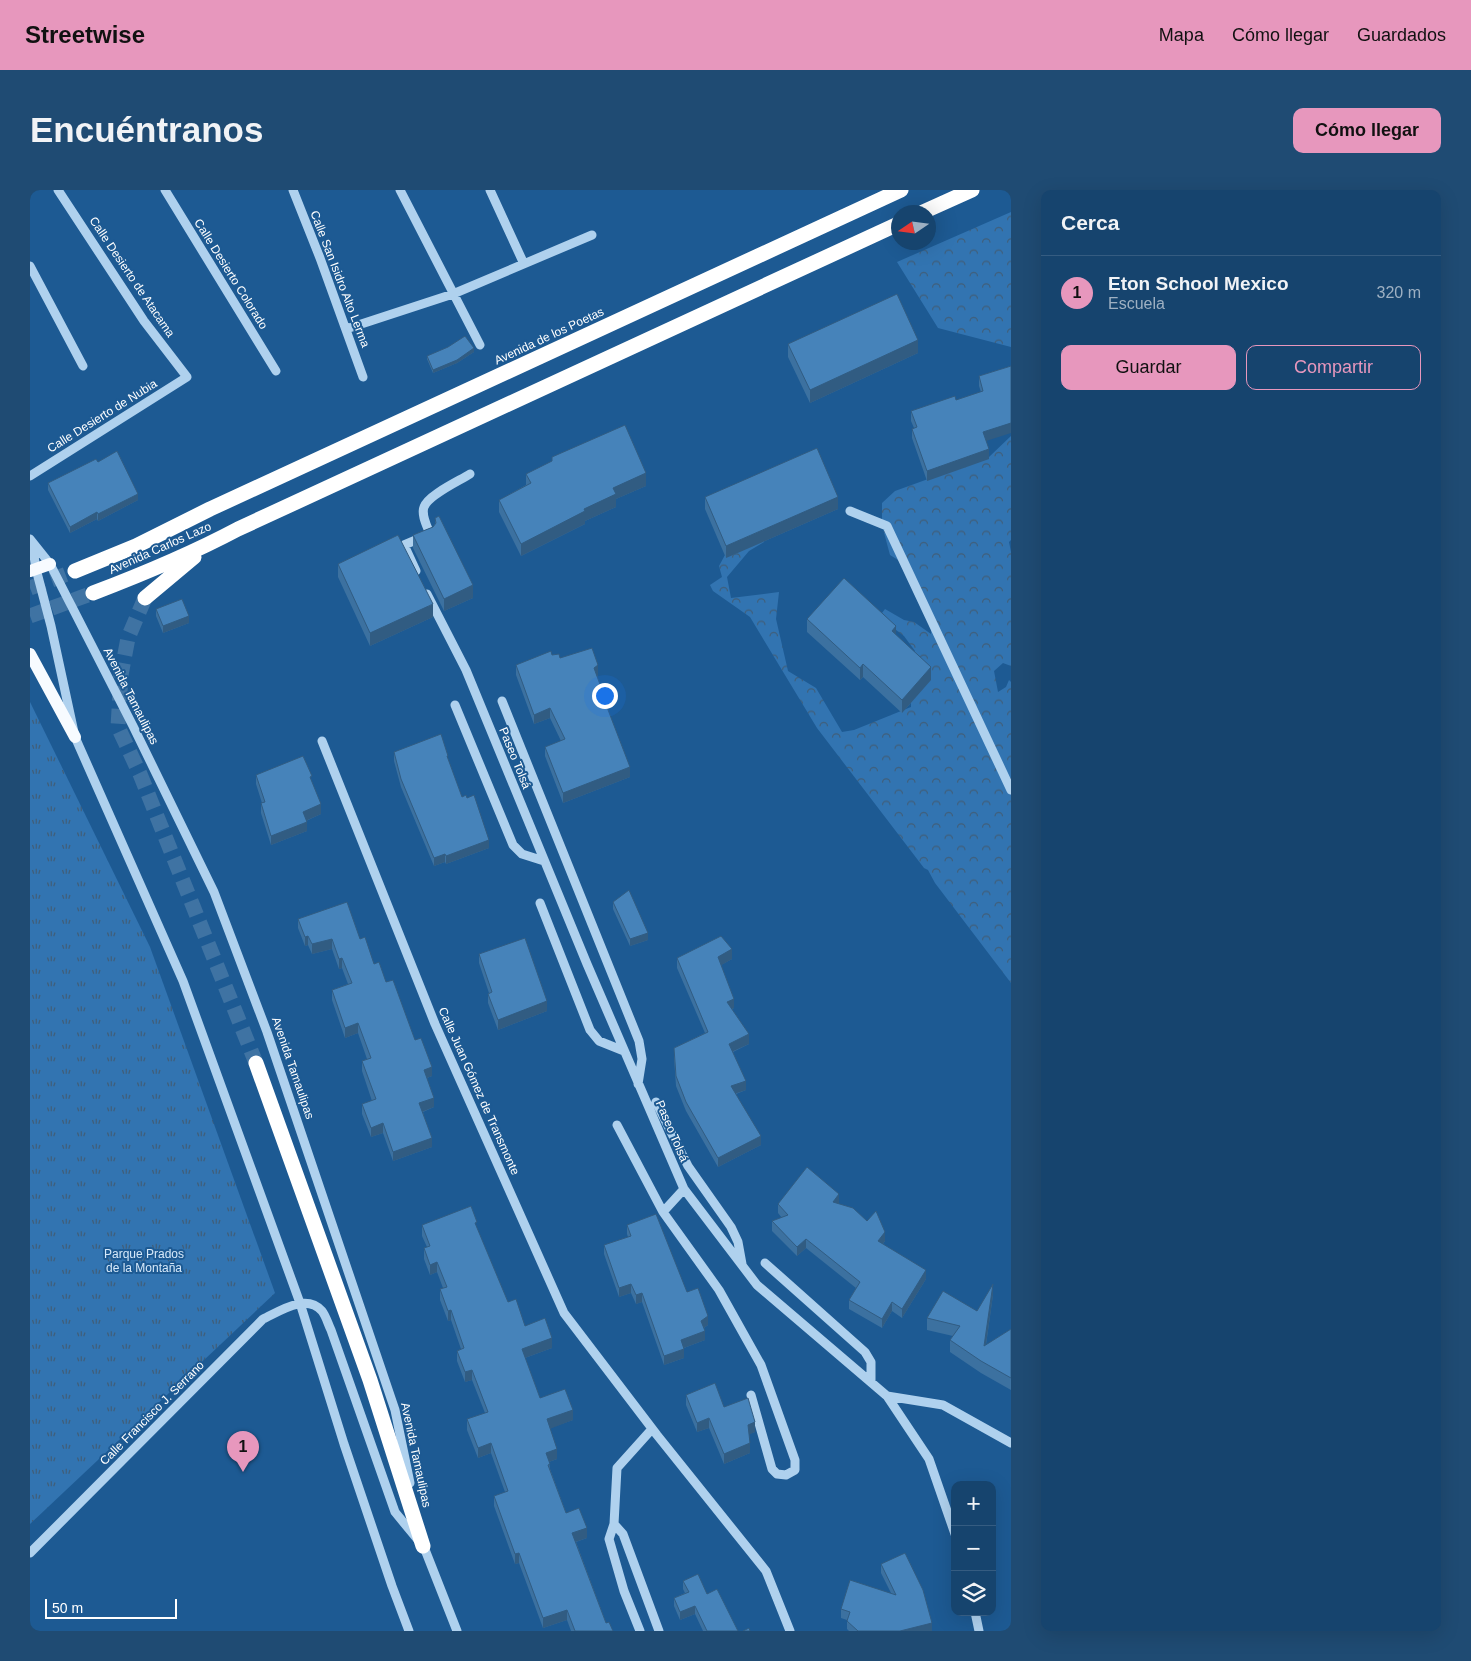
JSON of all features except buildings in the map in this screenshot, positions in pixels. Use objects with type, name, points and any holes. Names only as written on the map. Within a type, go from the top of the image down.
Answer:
[{"type":"highway","name":"Avenida de los Poetas","points":[[210,509],[901,190]]},
{"type":"highway","points":[[936,206],[972,190]]},
{"type":"highway","name":"Avenida Carlos Lazo","points":[[93,593],[150,571],[206,546],[238,529],[891,227]]},
{"type":"highway","name":"Avenida Carlos Lazo","points":[[76,571],[136,546],[210,509]]},
{"type":"highway","points":[[146,598],[206,546]]},
{"type":"highway","points":[[256,1063],[370,1380],[423,1546]]},
{"type":"main road","points":[[33,570],[50,564]]},
{"type":"main road","points":[[30,654],[74,737]]},
{"type":"street","name":"Calle Desierto de Atacama","points":[[58,190],[144,321],[186,378]]},
{"type":"street","name":"Calle Desierto Colorado","points":[[165,190],[276,371]]},
{"type":"street","name":"Calle San Isidro Alto Lerma","points":[[293,190],[363,377]]},
{"type":"street","points":[[400,190],[480,345]]},
{"type":"street","points":[[490,190],[524,264]]},
{"type":"street","points":[[346,329],[453,294],[592,235]]},
{"type":"street","points":[[30,266],[83,366]]},
{"type":"street","name":"Calle Desierto de Nubia","points":[[30,476],[186,378]]},
{"type":"street","name":"Paseo Tolsá","points":[[470,474],[429,499],[424,506],[423,516],[430,534],[404,545],[466,670],[544,861],[684,1189],[757,1285],[887,1396],[929,1459],[952,1526]]},
{"type":"street","points":[[850,512],[887,526],[1011,790]]},
{"type":"street","name":"Avenida Tamaulipas","points":[[31,541],[50,564],[133,726],[214,892],[267,1032],[395,1410],[423,1546],[457,1631]]},
{"type":"street","name":"Avenida Tamaulipas","points":[[31,541],[33,570],[51,626],[74,737],[183,981],[300,1303],[347,1454],[409,1631]]},
{"type":"street","points":[[502,701],[639,1041],[642,1059],[638,1084]]},
{"type":"street","points":[[455,705],[513,845],[522,854],[544,861]]},
{"type":"street","name":"Calle Juan Gómez de Transmonte","points":[[322,741],[435,1024],[564,1313],[652,1429],[766,1571],[790,1631]]},
{"type":"street","points":[[540,903],[590,1030],[599,1041],[624,1051]]},
{"type":"street","points":[[656,1102],[688,1166],[731,1227],[738,1242],[743,1266]]},
{"type":"street","points":[[617,1125],[663,1212],[719,1290],[761,1365],[795,1460],[795,1470],[786,1475],[777,1474],[772,1469],[751,1395]]},
{"type":"street","points":[[663,1212],[684,1189]]},
{"type":"street","points":[[765,1263],[865,1352],[871,1362],[871,1382]]},
{"type":"street","points":[[300,1303],[312,1303],[322,1312],[331,1330],[395,1512],[423,1546]]},
{"type":"street","name":"Calle Francisco J. Serrano","points":[[30,1553],[263,1319],[300,1303]]},
{"type":"street","points":[[887,1396],[944,1405],[1011,1443]]},
{"type":"street","points":[[640,1631],[624,1591],[609,1539],[614,1524],[617,1468],[652,1429]]},
{"type":"street","points":[[614,1524],[623,1534],[659,1631]]},
{"type":"street","points":[[624,1591],[641,1584]]},
{"type":"street","points":[[976,1616],[979,1631]]},
{"type":"green space","points":[[1011,212],[1011,347],[938,328],[897,262],[924,250],[936,250],[936,245]]},
{"type":"green space","points":[[1011,436],[1011,540],[1009,542],[1011,552],[1011,666],[1003,663],[994,671],[998,692],[1006,687],[1009,680],[1011,682],[1011,983],[935,883],[928,870],[924,868],[817,728],[750,617],[713,591],[710,585],[722,577],[719,566],[731,544],[765,532],[764,542],[749,551],[727,577],[731,598],[779,592],[776,619],[788,671],[816,688],[842,732],[854,730],[911,707],[911,668],[915,651],[904,636],[879,617],[885,609],[904,620],[914,622],[931,634],[931,629],[903,563],[890,555],[882,525],[882,503],[895,491],[989,457]]},
{"type":"green space","name":"Parque Prados de la Montaña","points":[[30,702],[150,947],[275,1293],[30,1524]]},
{"type":"tunnel","points":[[30,588],[75,571]]},
{"type":"tunnel","points":[[30,616],[93,593]]},
{"type":"tunnel","points":[[145,598],[128,638],[121,675],[118,727],[140,774],[256,1063]]},
{"type":"place","name":"Eton School Mexico","points":[[243,1472]]}]
